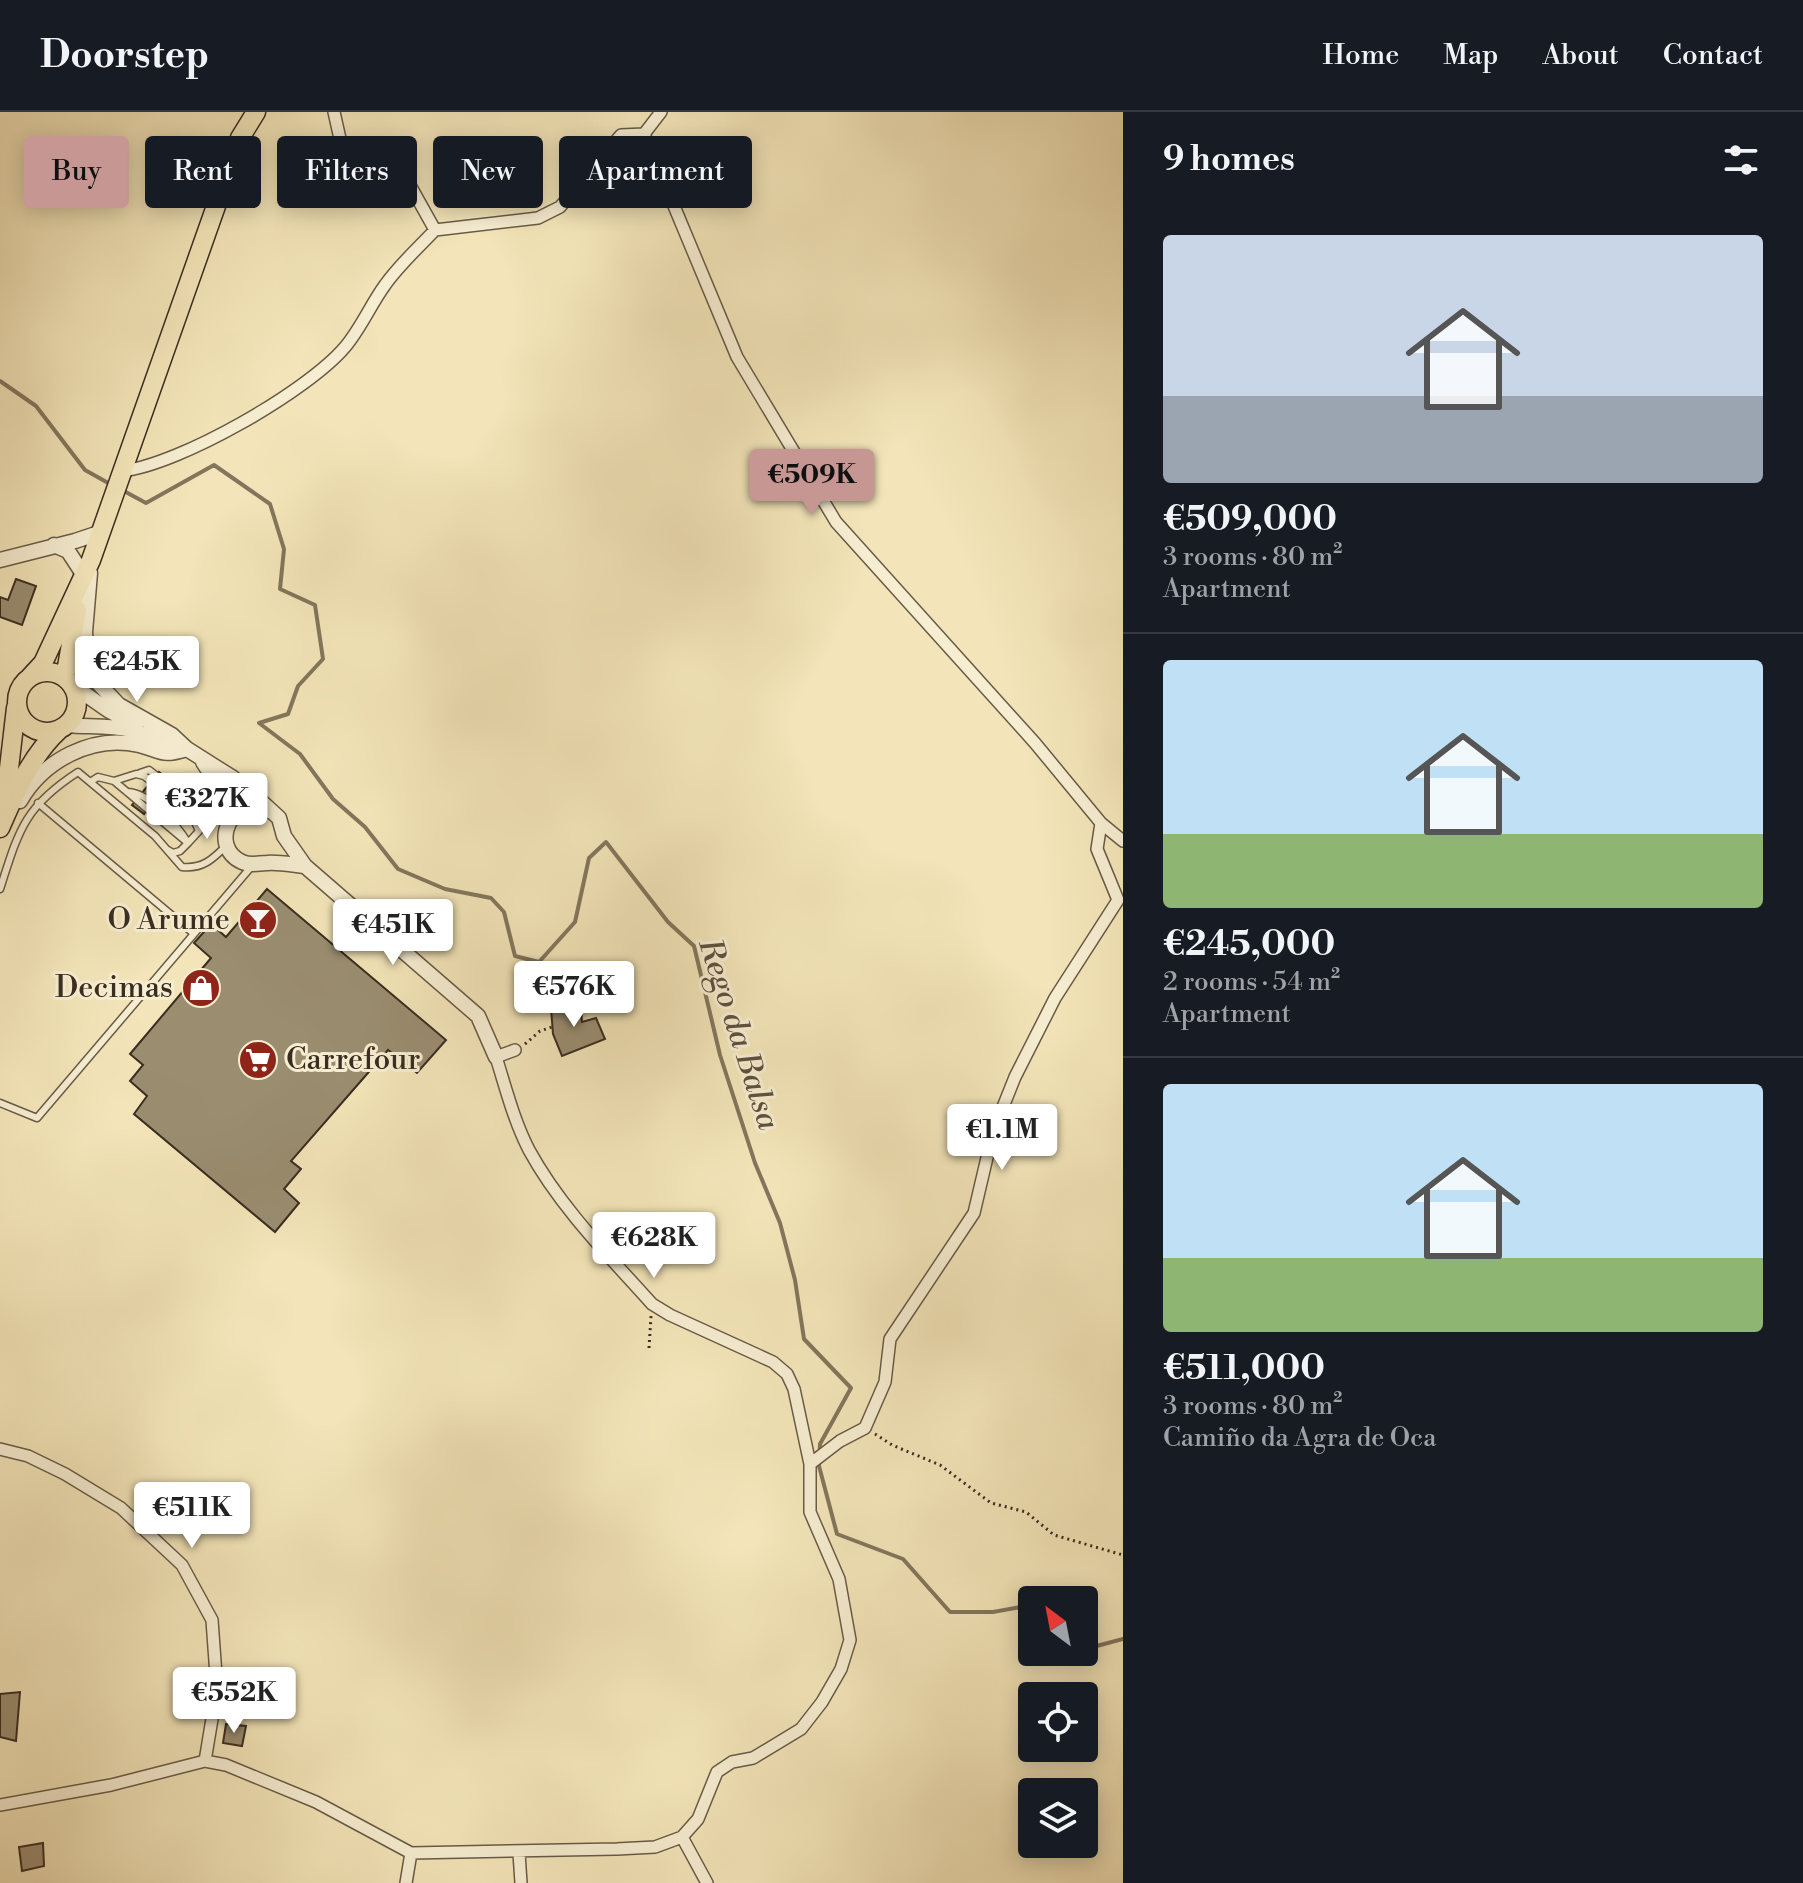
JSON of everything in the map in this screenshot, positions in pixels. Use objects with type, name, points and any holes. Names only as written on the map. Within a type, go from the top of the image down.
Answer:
[{"type":"main road","points":[[0,807],[8,777],[18,692],[43,663],[88,568],[240,138],[256,112]]},
{"type":"main road","points":[[0,828],[20,782],[44,744],[72,719],[77,703],[69,681],[72,631],[88,568]]},
{"type":"main road","points":[[30,677],[48,672],[69,681]]},
{"type":"main road","points":[[16,701],[22,720],[30,727],[39,731],[62,728]]},
{"type":"street","points":[[334,112],[343,152],[349,160],[362,163],[377,161],[402,171],[435,230]]},
{"type":"street","points":[[122,471],[143,469],[211,440],[318,375],[347,345],[386,283],[435,230],[538,218],[560,207],[621,135],[644,134],[661,112]]},
{"type":"street","points":[[644,134],[737,357],[836,522],[1035,743],[1101,823],[1123,841]]},
{"type":"street","points":[[0,560],[102,532]]},
{"type":"street","points":[[54,545],[68,551],[88,568],[87,661],[99,684],[119,705],[172,735],[187,749],[233,778],[272,812],[283,827],[284,836],[279,852],[260,864]]},
{"type":"street","points":[[69,681],[108,710],[187,749]]},
{"type":"street","points":[[62,728],[109,726],[135,731],[162,744],[187,749]]},
{"type":"street","points":[[0,837],[29,786],[57,761],[83,747],[110,743],[138,744],[169,755],[187,749]]},
{"type":"street","points":[[200,758],[213,776],[227,824],[227,845],[233,855],[242,862],[305,866]]},
{"type":"street","points":[[227,824],[247,807],[272,812]]},
{"type":"street","points":[[811,1464],[865,1428],[885,1382],[890,1339],[974,1213],[993,1132],[1015,1077],[1055,998],[1118,900],[1097,849],[1101,823]]},
{"type":"street","points":[[0,1805],[111,1785],[205,1761],[226,1765],[316,1802],[411,1853],[519,1853],[655,1847],[682,1837],[698,1819],[717,1772],[732,1762],[753,1758],[801,1729],[822,1702],[841,1669],[850,1640],[839,1579],[810,1512],[811,1464],[794,1389],[787,1374],[773,1362],[652,1304],[551,1186],[528,1148],[478,1016],[305,866],[284,836]]},
{"type":"street","points":[[496,1057],[515,1050]]},
{"type":"street","points":[[0,1449],[40,1462],[121,1508],[182,1565],[212,1620],[217,1689],[205,1761]]},
{"type":"street","points":[[682,1837],[707,1883]]},
{"type":"street","points":[[406,1883],[411,1853]]},
{"type":"street","points":[[519,1853],[521,1883]]},
{"type":"lane","points":[[0,889],[19,831],[52,789],[78,772],[173,853],[180,851],[199,831],[190,811],[144,776],[136,774],[114,781]]},
{"type":"lane","points":[[90,782],[103,776],[114,781],[188,843]]},
{"type":"lane","points":[[38,803],[193,933]]},
{"type":"lane","points":[[166,848],[182,867],[195,868],[209,863],[227,845]]},
{"type":"lane","points":[[0,1103],[37,1118],[193,933],[260,864]]},
{"type":"path","points":[[515,1050],[540,1031],[552,1027]]},
{"type":"path","points":[[649,1348],[652,1304]]},
{"type":"path","points":[[865,1428],[892,1445],[940,1465],[991,1503],[1026,1512],[1054,1535],[1123,1555]]},
{"type":"building","points":[[16,579],[36,586],[22,625],[0,617],[0,597],[8,600]]},
{"type":"building","points":[[159,772],[171,781],[161,792],[173,802],[164,812],[152,803],[144,814],[132,805]]},
{"type":"building","name":"Carrefour","points":[[267,889],[446,1040],[417,1073],[388,1050],[291,1161],[301,1169],[284,1189],[299,1203],[275,1232],[134,1114],[147,1096],[130,1081],[143,1065],[130,1054],[211,958],[194,943],[211,924],[226,937]]},
{"type":"building","points":[[581,1005],[582,1022],[596,1018],[605,1039],[562,1056],[553,1034],[551,1008]]},
{"type":"building","points":[[20,1692],[16,1741],[0,1737],[0,1694]]},
{"type":"building","points":[[226,1724],[246,1726],[242,1746],[223,1743]]},
{"type":"building","points":[[43,1843],[44,1866],[22,1871],[19,1847]]},
{"type":"waterway","name":"Rego da Balsa","points":[[0,381],[36,406],[85,470],[110,484]]},
{"type":"waterway","name":"Rego da Balsa","points":[[122,490],[146,503],[214,465],[270,504],[284,549],[280,589],[315,605],[323,659],[298,686],[288,714],[259,723],[300,754],[333,799],[365,827],[398,869],[445,889],[491,898],[504,912],[515,956],[539,962],[575,922],[589,858],[606,842],[668,922],[694,946],[720,1055],[755,1163],[780,1223],[795,1280],[804,1339],[851,1388],[820,1444],[819,1466],[837,1534],[903,1559],[950,1612],[993,1612],[1018,1608]]},
{"type":"waterway","name":"Rego da Balsa","points":[[1098,1646],[1123,1639]]},
{"type":"place","name":"O Arume","points":[[258,920]]},
{"type":"place","name":"Decimas","points":[[201,988]]},
{"type":"place","name":"Carrefour","points":[[258,1060]]}]
